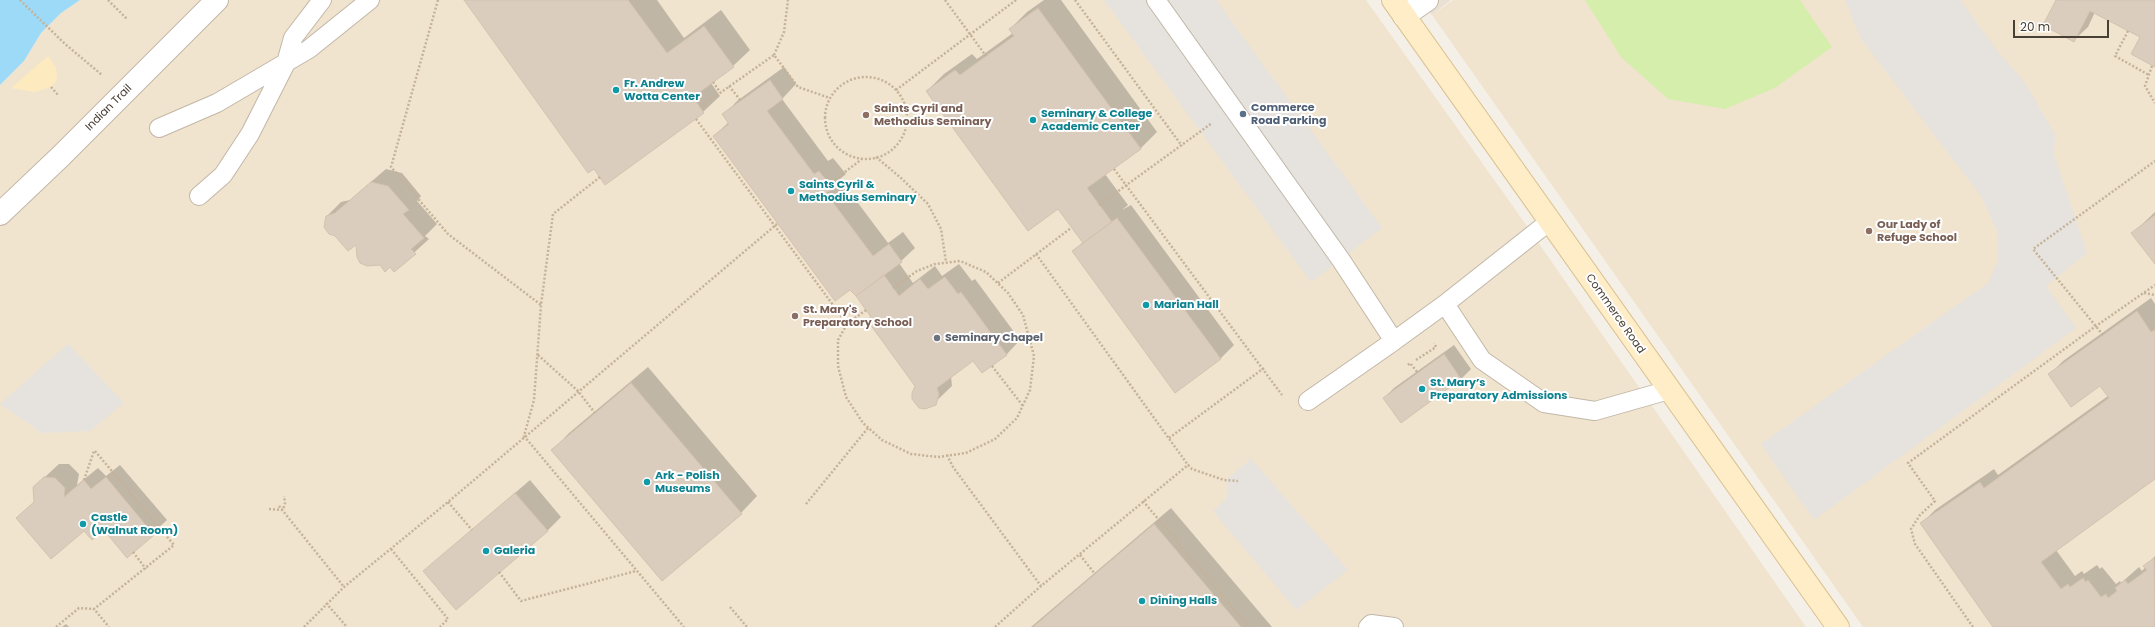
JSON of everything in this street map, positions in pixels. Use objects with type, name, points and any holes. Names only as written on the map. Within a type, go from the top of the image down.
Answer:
[{"type":"main road","name":"Commerce Road","points":[[1399,8],[1838,627]]},
{"type":"street","name":"Indian Trail","points":[[0,214],[217,0]]},
{"type":"street","points":[[1399,8],[1427,0]]},
{"type":"lane","points":[[198,196],[223,175],[250,134],[286,63],[293,38],[322,0]]},
{"type":"lane","points":[[159,128],[217,103],[309,50],[370,0]]},
{"type":"lane","points":[[1156,0],[1341,260],[1394,341]]},
{"type":"lane","points":[[1308,401],[1445,304],[1550,221]]},
{"type":"lane","points":[[1445,304],[1482,360],[1544,403],[1595,411],[1669,390]]},
{"type":"lane","points":[[1368,627],[1371,624],[1394,627]]},
{"type":"path","points":[[20,0],[65,44],[109,81],[126,91]]},
{"type":"path","points":[[108,0],[127,19]]},
{"type":"path","points":[[438,0],[391,167],[448,234],[541,305]]},
{"type":"path","points":[[700,107],[774,55],[784,32],[788,0]]},
{"type":"path","points":[[945,0],[986,56]]},
{"type":"path","points":[[896,90],[1016,0]]},
{"type":"path","points":[[1075,0],[1182,146]]},
{"type":"path","points":[[2128,31],[2115,56],[2149,75]]},
{"type":"path","points":[[774,55],[798,86],[830,98]]},
{"type":"path","points":[[2152,66],[2145,86],[2155,103]]},
{"type":"path","points":[[860,77],[873,77],[886,82],[896,90],[903,101],[907,115],[905,129],[899,142],[889,152],[876,157],[862,159],[849,155],[837,147],[829,136],[825,124],[826,111],[830,98],[837,88],[848,81],[860,77]]},
{"type":"path","points":[[713,82],[720,92]]},
{"type":"path","points":[[729,86],[741,101]]},
{"type":"path","points":[[51,87],[59,96]]},
{"type":"path","points":[[1100,205],[1233,108]]},
{"type":"path","points":[[696,119],[776,225],[847,324]]},
{"type":"path","points":[[876,157],[928,204],[941,229],[946,262]]},
{"type":"path","points":[[829,184],[862,159]]},
{"type":"path","points":[[2103,335],[2033,249],[2155,161]]},
{"type":"path","points":[[1114,169],[1264,368],[1284,397],[1308,401]]},
{"type":"path","points":[[524,436],[534,400],[541,305],[553,214],[600,177]]},
{"type":"path","points":[[304,627],[344,587],[448,502],[524,436],[776,225]]},
{"type":"path","points":[[998,283],[1071,228]]},
{"type":"path","points":[[1036,254],[1188,465],[1192,469],[1224,480],[1238,481]]},
{"type":"path","points":[[866,310],[847,324],[838,340],[838,366],[846,397],[868,428],[882,440],[911,454],[938,457],[966,453],[995,438],[1017,418],[1030,390],[1034,356],[1023,315],[1008,292],[986,272],[960,261],[935,264],[917,271],[893,288]]},
{"type":"path","points":[[1973,627],[1915,544],[1911,529],[1920,515],[1935,501],[1908,463],[2096,326],[2155,285]]},
{"type":"path","points":[[2143,293],[2155,295]]},
{"type":"path","points":[[538,355],[578,391],[596,412]]},
{"type":"path","points":[[992,366],[1022,406]]},
{"type":"path","points":[[1168,438],[1264,368]]},
{"type":"path","points":[[806,504],[868,428]]},
{"type":"path","points":[[524,436],[684,627]]},
{"type":"path","points":[[56,627],[79,608],[94,609],[174,546],[95,451],[84,480]]},
{"type":"path","points":[[947,455],[953,467],[1041,586]]},
{"type":"path","points":[[995,627],[1041,586],[1188,465]]},
{"type":"path","points":[[283,510],[285,503],[284,496]]},
{"type":"path","points":[[1143,501],[1249,627]]},
{"type":"path","points":[[448,502],[472,530]]},
{"type":"path","points":[[279,506],[344,587]]},
{"type":"path","points":[[269,508],[283,510]]},
{"type":"path","points":[[391,549],[448,619],[440,627]]},
{"type":"path","points":[[133,552],[146,569]]},
{"type":"path","points":[[1080,555],[1095,574]]},
{"type":"path","points":[[499,572],[521,601],[636,571]]},
{"type":"path","points":[[326,604],[347,627]]},
{"type":"path","points":[[730,607],[747,627]]},
{"type":"path","points":[[94,609],[109,627]]},
{"type":"shaded area","name":"St. Mary's Preparatory School","points":[[80,0],[1366,0],[1510,202],[1806,627],[0,627],[0,85],[24,61],[41,33],[61,13]]},
{"type":"shaded area","name":"Commerce Road Parking","points":[[1104,0],[1216,0],[1382,228],[1311,282]]},
{"type":"shaded area","points":[[1420,0],[1451,0],[1432,15]]},
{"type":"shaded area","name":"Our Lady of Refuge School","points":[[1453,0],[2155,0],[2155,627],[1863,627],[1432,15]]},
{"type":"shaded area","points":[[1845,0],[1960,0],[1999,53],[2026,84],[2055,135],[2054,154],[2087,253],[2046,286],[2076,328],[1814,520],[1761,444],[1988,283],[1998,260],[1997,231],[1981,196],[1861,39]]},
{"type":"shaded area","points":[[68,344],[124,403],[90,431],[42,433],[0,404]]},
{"type":"shaded area","points":[[1251,459],[1348,570],[1296,610],[1213,511],[1226,499],[1228,486],[1226,480]]},
{"type":"green space","points":[[1585,0],[1800,0],[1832,47],[1775,88],[1725,109],[1668,99],[1621,57]]},
{"type":"sand","points":[[48,56],[56,68],[57,80],[51,87],[35,92],[11,88]]},
{"type":"water","points":[[0,0],[80,0],[61,13],[41,33],[24,61],[0,85]]},
{"type":"building","name":"Fr. Andrew Wotta Center","points":[[464,0],[628,0],[667,53],[704,26],[734,67],[693,97],[704,113],[605,185],[594,169],[588,173]]},
{"type":"building","points":[[2056,0],[2155,0],[2155,67],[2131,54],[2140,37],[2090,11],[2074,42],[2043,25]]},
{"type":"building","name":"Seminary & College Academic Center","points":[[1038,8],[1141,149],[1087,188],[1112,222],[1083,243],[1058,209],[1028,231],[926,91],[955,70],[960,75],[1014,36],[1009,29]]},
{"type":"building","name":"Saints Cyril & Methodius Seminary","points":[[770,80],[783,99],[767,111],[814,174],[819,171],[833,189],[826,193],[873,256],[889,244],[902,262],[856,296],[850,290],[835,301],[713,136],[729,124],[722,114]]},
{"type":"building","points":[[371,182],[388,186],[409,210],[403,214],[424,238],[411,249],[416,254],[394,272],[390,267],[385,272],[380,265],[367,266],[360,263],[357,257],[356,245],[348,251],[335,236],[329,234],[324,227],[326,216],[335,213]]},
{"type":"building","points":[[2155,215],[2155,264],[2131,233]]},
{"type":"building","name":"Marian Hall","points":[[1117,218],[1221,359],[1175,393],[1072,251]]},
{"type":"building","name":"Seminary Chapel","points":[[884,275],[899,296],[920,279],[928,289],[945,277],[958,294],[961,292],[1007,355],[982,373],[973,361],[937,388],[939,394],[936,405],[925,409],[919,408],[912,399],[912,393],[915,386],[867,320],[871,317],[856,296]]},
{"type":"building","points":[[2137,311],[2151,332],[2155,330],[2155,479],[2041,562],[2061,589],[2068,584],[2070,587],[2083,578],[2086,582],[2088,580],[2101,597],[2106,594],[2108,598],[2117,591],[2115,588],[2125,580],[2128,584],[2147,570],[2143,566],[2154,558],[2155,627],[1993,627],[1920,523],[1980,482],[1984,488],[2109,398],[2100,386],[2071,407],[2048,374]]},
{"type":"building","name":"St. Mary’s Preparatory Admissions","points":[[1444,354],[1461,379],[1401,423],[1383,398]]},
{"type":"building","name":"Ark - Polish Museums","points":[[631,383],[742,514],[662,581],[551,450]]},
{"type":"building","name":"Castle (Walnut Room)","points":[[44,477],[55,478],[65,488],[64,497],[84,480],[91,489],[106,477],[154,535],[127,558],[104,530],[92,540],[84,531],[51,559],[16,518],[34,502],[33,487]]},
{"type":"building","name":"Galeria","points":[[515,493],[548,531],[456,610],[423,571]]},
{"type":"building","name":"Dining Halls","points":[[1154,524],[1241,627],[1033,627],[1095,574]]},
{"type":"place","name":"Fr. Andrew Wotta Center","points":[[616,90]]},
{"type":"place","name":"Commerce Road Parking","points":[[1243,114]]},
{"type":"place","name":"Saints Cyril and Methodius Seminary","points":[[866,115]]},
{"type":"place","name":"Seminary & College Academic Center","points":[[1033,120]]},
{"type":"place","name":"Saints Cyril & Methodius Seminary","points":[[791,191]]},
{"type":"place","name":"Our Lady of Refuge School","points":[[1869,231]]},
{"type":"place","name":"Marian Hall","points":[[1146,305]]},
{"type":"place","name":"St. Mary's Preparatory School","points":[[795,316]]},
{"type":"place","name":"Seminary Chapel","points":[[937,338]]},
{"type":"place","name":"St. Mary’s Preparatory Admissions","points":[[1422,389]]},
{"type":"place","name":"Ark - Polish Museums","points":[[647,482]]},
{"type":"place","name":"Castle (Walnut Room)","points":[[83,524]]},
{"type":"place","name":"Galeria","points":[[486,551]]},
{"type":"place","name":"Dining Halls","points":[[1142,601]]}]
